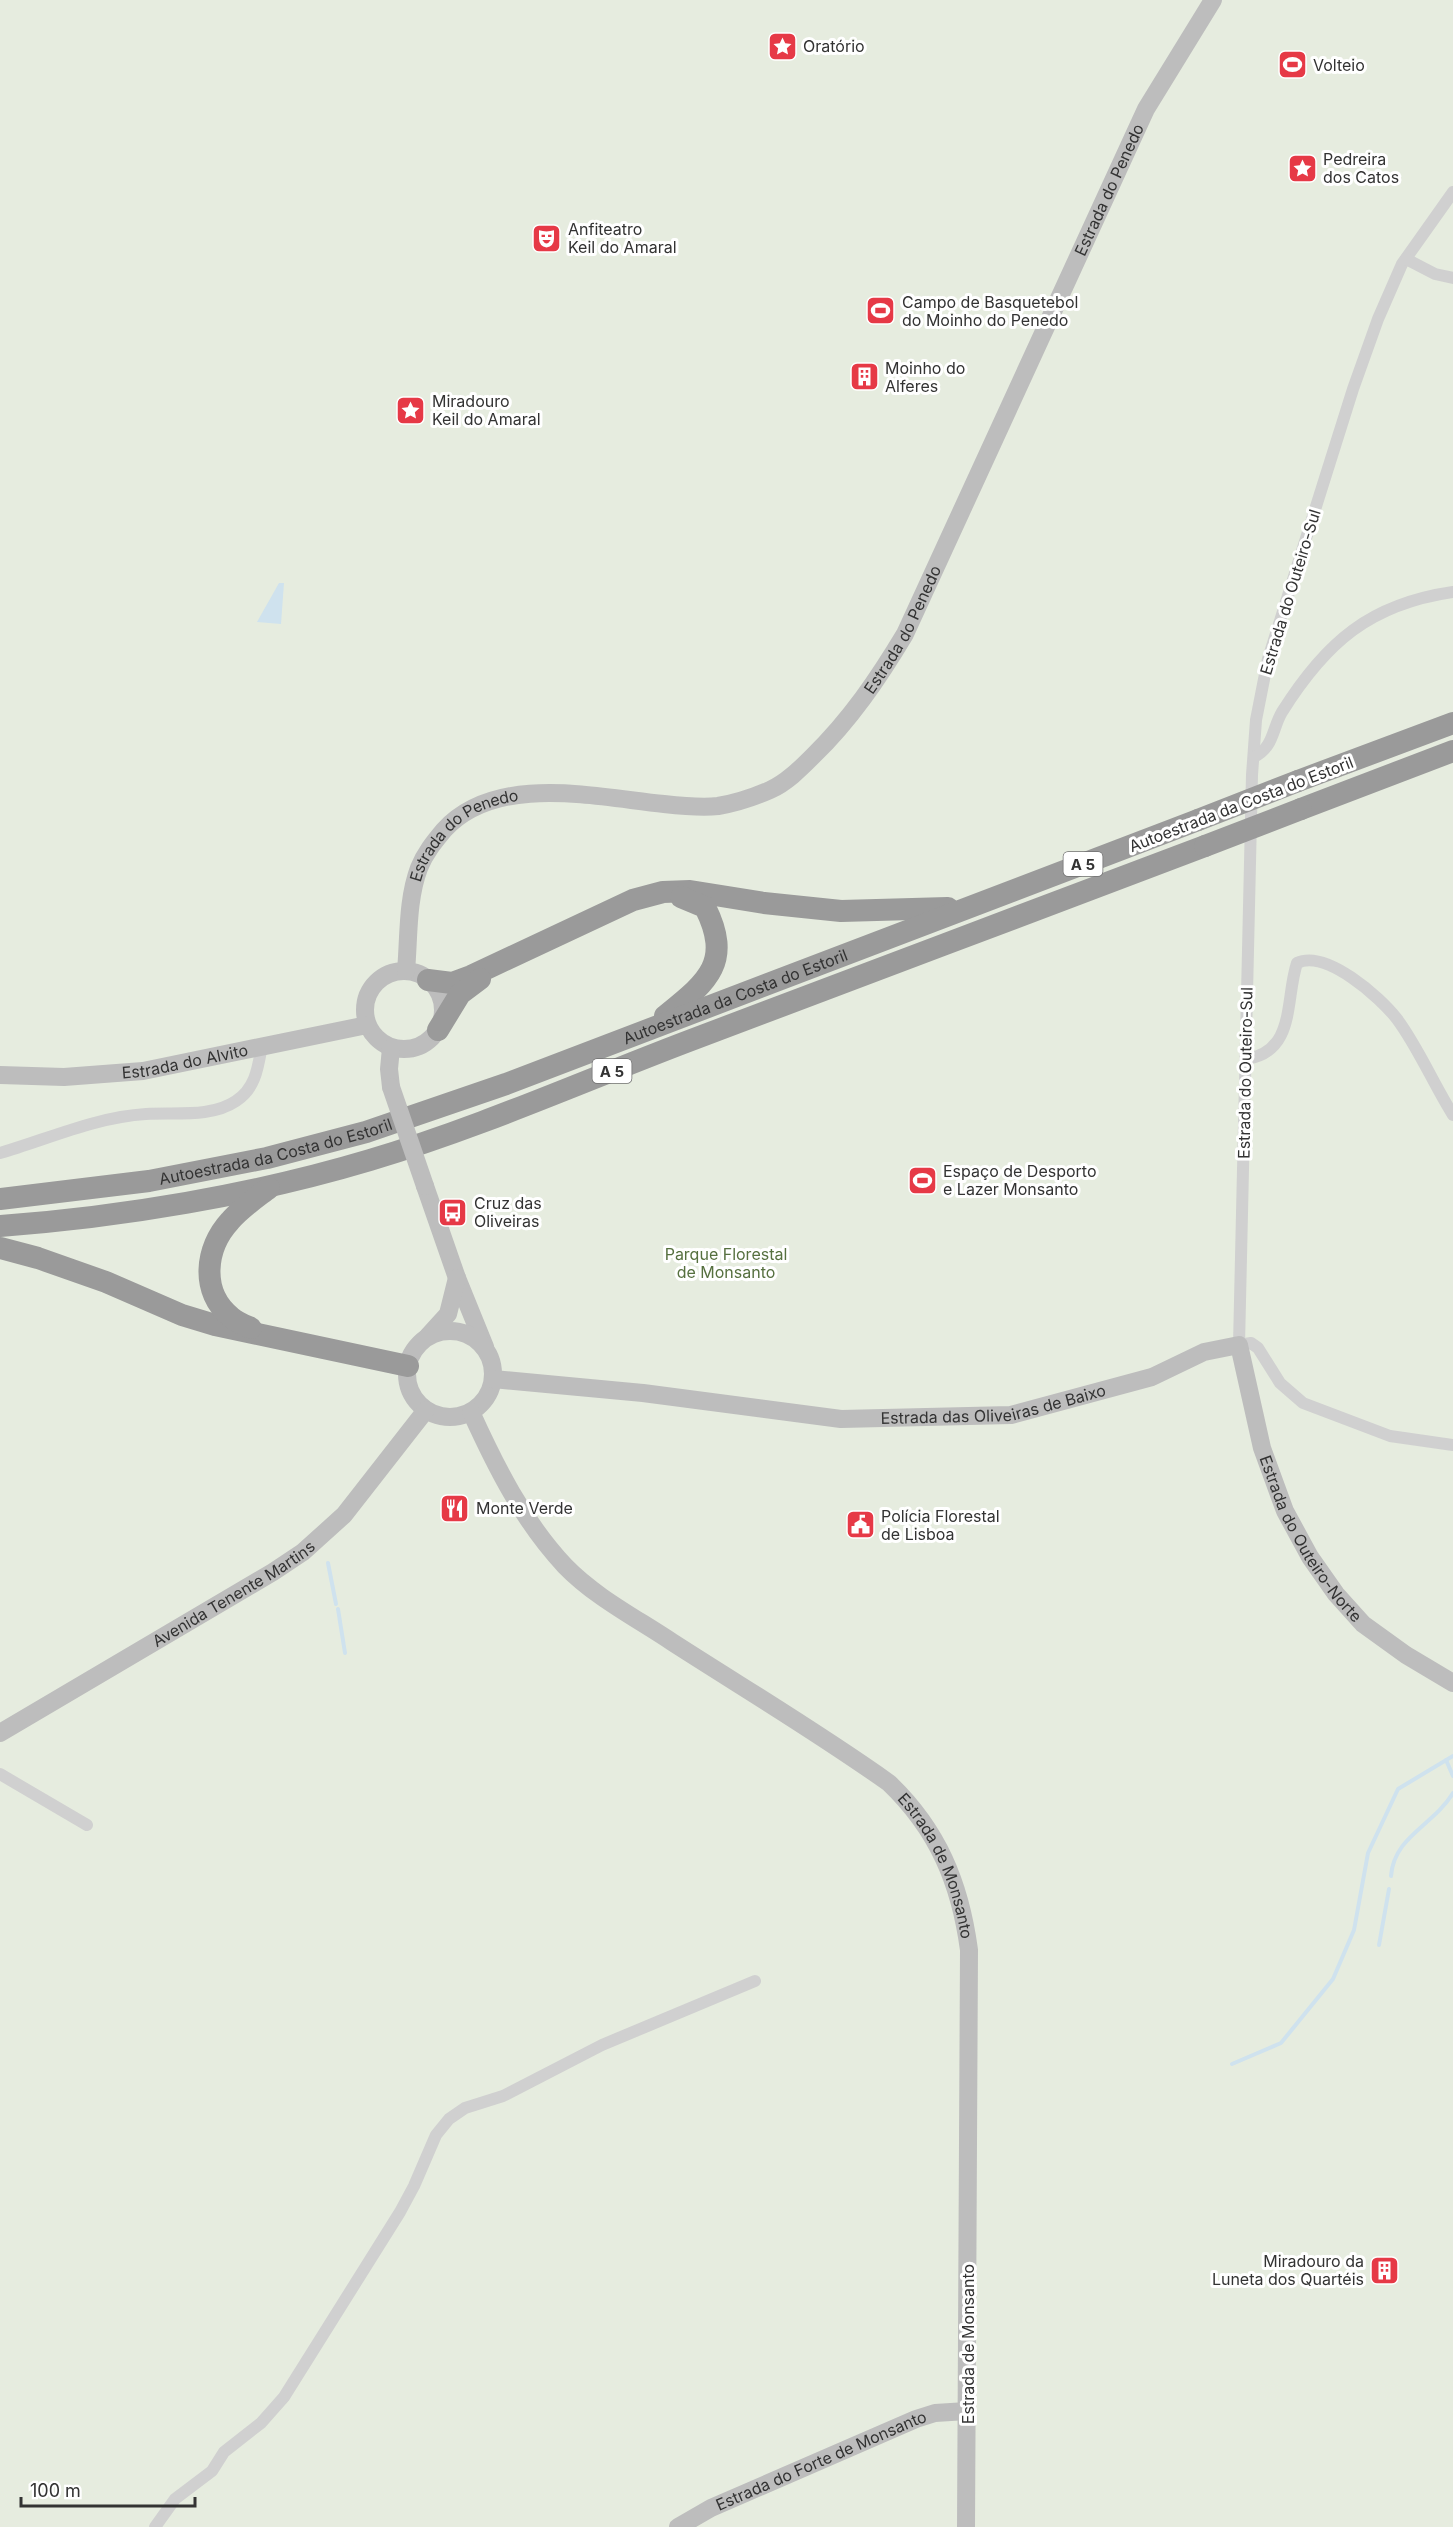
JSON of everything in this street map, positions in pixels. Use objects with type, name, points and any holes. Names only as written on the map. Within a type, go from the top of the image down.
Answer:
[{"type":"highway","name":"Autoestrada da Costa do Estoril","points":[[0,1199],[149,1181],[289,1152],[366,1132],[497,1087],[1453,723]]},
{"type":"highway","name":"Autoestrada da Costa do Estoril","points":[[0,1226],[152,1208],[273,1185],[370,1160],[514,1110],[668,1049],[1453,752]]},
{"type":"highway","points":[[428,980],[452,983],[471,976],[633,900],[663,892],[690,891],[764,903],[841,911],[968,907]]},
{"type":"highway","points":[[438,1030],[460,994],[478,980],[634,906],[664,897],[685,897],[705,907],[713,923],[717,950],[710,976],[651,1028]]},
{"type":"highway","points":[[263,1334],[231,1318],[221,1307],[209,1280],[208,1265],[213,1246],[229,1221],[273,1185]]},
{"type":"highway","points":[[0,1248],[38,1258],[105,1282],[182,1315],[215,1325],[408,1366]]},
{"type":"street","name":"Estrada do Penedo","points":[[406,971],[411,904],[419,870],[435,841],[453,821],[472,807],[516,794],[544,793],[685,806],[717,806],[742,801],[772,789],[799,770],[843,727],[877,682],[912,619],[1146,109],[1213,0]]},
{"type":"street","name":"Estrada do Outeiro-Sul","points":[[1239,1345],[1247,1059],[1247,961],[1254,757],[1256,720],[1261,692],[1276,627],[1378,319],[1406,259],[1453,192]]},
{"type":"street","points":[[1406,259],[1436,274],[1453,278]]},
{"type":"street","points":[[1254,757],[1268,747],[1283,711],[1321,658],[1351,630],[1376,614],[1426,596],[1453,592]]},
{"type":"street","points":[[1247,1059],[1260,1057],[1273,1048],[1286,1025],[1297,963],[1313,960],[1342,971],[1382,1002],[1398,1020],[1453,1115]]},
{"type":"street","points":[[406,971],[428,980],[439,992],[443,1007],[438,1030],[421,1046],[406,1049],[391,1047],[374,1036],[367,1024],[364,1009],[372,987],[391,973],[406,971]]},
{"type":"street","name":"Estrada do Alvito","points":[[0,1075],[64,1077],[129,1073],[367,1024]]},
{"type":"street","points":[[0,1153],[99,1122],[145,1114],[179,1114],[220,1109],[236,1102],[247,1092],[256,1078],[262,1045]]},
{"type":"street","points":[[391,1047],[389,1069],[391,1087],[457,1278],[489,1356],[493,1379],[483,1401],[471,1412],[448,1417],[426,1410],[410,1391],[408,1366],[414,1351],[448,1314],[457,1278]]},
{"type":"street","points":[[425,1339],[434,1334],[456,1332],[475,1340],[489,1356]]},
{"type":"street","points":[[1239,1345],[1251,1343],[1258,1348],[1280,1383],[1303,1403],[1390,1436],[1453,1445]]},
{"type":"street","name":"Estrada das Oliveiras de Baixo","points":[[493,1379],[643,1393],[841,1419],[1011,1416],[1152,1377],[1204,1352],[1239,1345]]},
{"type":"street","name":"Estrada do Outeiro-Norte","points":[[1239,1345],[1262,1448],[1285,1511],[1310,1557],[1336,1594],[1363,1624],[1406,1655],[1453,1683]]},
{"type":"street","name":"Avenida Tenente Martins","points":[[0,1733],[303,1552],[344,1515],[426,1410]]},
{"type":"street","name":"Estrada de Monsanto","points":[[471,1412],[507,1487],[542,1540],[567,1567],[594,1592],[890,1783],[923,1822],[947,1863],[959,1895],[969,1950],[966,2527]]},
{"type":"street","points":[[0,1774],[87,1825]]},
{"type":"street","points":[[155,2527],[175,2499],[212,2471],[224,2452],[261,2423],[284,2397],[400,2212],[436,2135],[449,2119],[465,2108],[503,2096],[602,2045],[755,1981]]},
{"type":"street","name":"Estrada do Forte de Monsanto","points":[[678,2527],[711,2508],[878,2434],[935,2413],[967,2411]]},
{"type":"green space","name":"Parque Florestal de Monsanto","points":[[0,0],[1453,0],[1453,2527],[0,2527]]},
{"type":"water","points":[[279,583],[284,583],[281,624],[257,622]]},
{"type":"waterway","points":[[328,1563],[336,1604]]},
{"type":"waterway","points":[[338,1609],[345,1653]]},
{"type":"waterway","points":[[1232,2064],[1281,2043],[1333,1979],[1354,1930],[1368,1853],[1398,1789],[1453,1756]]},
{"type":"waterway","points":[[1446,1760],[1453,1776]]},
{"type":"waterway","points":[[1391,1876],[1399,1851],[1453,1793]]},
{"type":"waterway","points":[[1379,1945],[1389,1889]]},
{"type":"place","name":"Oratório","points":[[782,46]]},
{"type":"place","name":"Volteio","points":[[1292,65]]},
{"type":"place","name":"Pedreira dos Catos","points":[[1302,168]]},
{"type":"place","name":"Anfiteatro Keil do Amaral","points":[[547,238]]},
{"type":"place","name":"Campo de Basquetebol do Moinho do Penedo","points":[[881,311]]},
{"type":"place","name":"Moinho do Alferes","points":[[864,377]]},
{"type":"place","name":"Miradouro Keil do Amaral","points":[[411,410]]},
{"type":"place","name":"Espaço de Desporto e Lazer Monsanto","points":[[922,1180]]},
{"type":"place","name":"Cruz das Oliveiras","points":[[453,1212]]},
{"type":"place","name":"Monte Verde","points":[[455,1508]]},
{"type":"place","name":"Polícia Florestal de Lisboa","points":[[860,1525]]},
{"type":"place","name":"Miradouro da Luneta dos Quartéis","points":[[1385,2270]]}]
